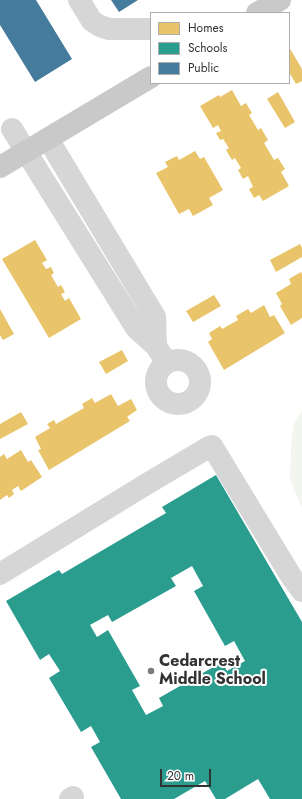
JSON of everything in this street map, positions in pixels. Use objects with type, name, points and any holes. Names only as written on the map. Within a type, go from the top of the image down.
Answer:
[{"type":"main road","points":[[259,12],[280,0]]},
{"type":"main road","points":[[0,167],[150,78]]},
{"type":"lane","points":[[79,0],[92,21],[100,26],[109,29],[150,29]]},
{"type":"lane","points":[[12,128],[136,328],[161,354],[155,317],[48,138]]},
{"type":"lane","points":[[136,328],[155,317]]},
{"type":"lane","points":[[0,574],[145,485],[212,446],[302,591]]},
{"type":"shaded area","points":[[302,410],[302,508],[290,480],[293,426]]},
{"type":"building: Homes","points":[[290,49],[302,69],[302,81],[296,84],[290,74]]},
{"type":"building: Homes","points":[[232,90],[241,106],[246,103],[252,113],[249,115],[258,130],[261,128],[268,140],[264,143],[274,160],[278,158],[285,169],[281,172],[289,186],[263,201],[259,195],[254,198],[249,189],[253,187],[248,176],[243,179],[238,170],[241,168],[235,158],[232,160],[226,150],[229,148],[223,139],[220,140],[216,133],[221,131],[218,125],[213,128],[200,106],[219,95],[220,97]]},
{"type":"building: Homes","points":[[278,92],[295,122],[285,128],[267,99]]},
{"type":"building: Homes","points":[[195,151],[200,159],[204,157],[223,190],[209,198],[213,205],[193,216],[189,209],[179,214],[156,173],[168,167],[165,162],[177,156],[179,160]]},
{"type":"building: Homes","points":[[35,240],[47,260],[42,263],[46,269],[51,267],[54,273],[51,275],[58,287],[61,285],[65,292],[61,294],[65,301],[69,298],[81,319],[49,338],[2,259]]},
{"type":"building: Homes","points":[[300,244],[302,248],[302,257],[276,272],[270,260]]},
{"type":"building: Homes","points":[[301,272],[302,318],[291,325],[280,306],[282,304],[276,293],[291,284],[289,279]]},
{"type":"building: Homes","points":[[214,295],[221,306],[193,322],[186,311]]},
{"type":"building: Homes","points":[[264,305],[270,317],[274,315],[285,333],[224,370],[208,342],[212,339],[209,333],[220,326],[222,329],[238,320],[236,316],[248,309],[251,313]]},
{"type":"building: Homes","points":[[0,309],[14,334],[3,340],[0,335]]},
{"type":"building: Homes","points":[[122,350],[128,361],[106,374],[99,362]]},
{"type":"building: Homes","points":[[111,394],[118,406],[131,399],[137,410],[127,417],[130,421],[49,470],[38,450],[41,449],[35,437],[50,428],[47,424],[54,420],[56,424],[84,408],[82,404],[92,398],[95,403]]},
{"type":"building: Homes","points":[[21,412],[28,424],[0,439],[0,424]]},
{"type":"building: Homes","points":[[21,450],[28,462],[31,460],[42,477],[21,491],[18,486],[12,490],[14,494],[9,498],[7,495],[0,500],[0,457],[4,454],[7,459]]},
{"type":"building: Schools","name":"Cedarcrest Middle School","points":[[216,475],[302,622],[302,799],[270,799],[258,779],[225,799],[216,799],[205,781],[174,799],[121,799],[91,747],[100,742],[91,726],[81,732],[49,678],[60,671],[49,654],[40,660],[6,601],[59,570],[62,574],[166,513],[162,507]],"holes":[[[192,566],[203,586],[194,591],[225,646],[234,641],[245,661],[227,671],[222,662],[159,698],[163,706],[146,715],[132,690],[140,686],[108,630],[97,637],[90,625],[108,615],[112,622],[176,586],[171,578]]]},
{"type":"building: Public","points":[[0,0],[36,0],[72,59],[35,82],[0,25]]},
{"type":"building: Public","points":[[111,0],[138,0],[119,12]]},
{"type":"place","name":"Cedarcrest Middle School","points":[[151,671]]}]
